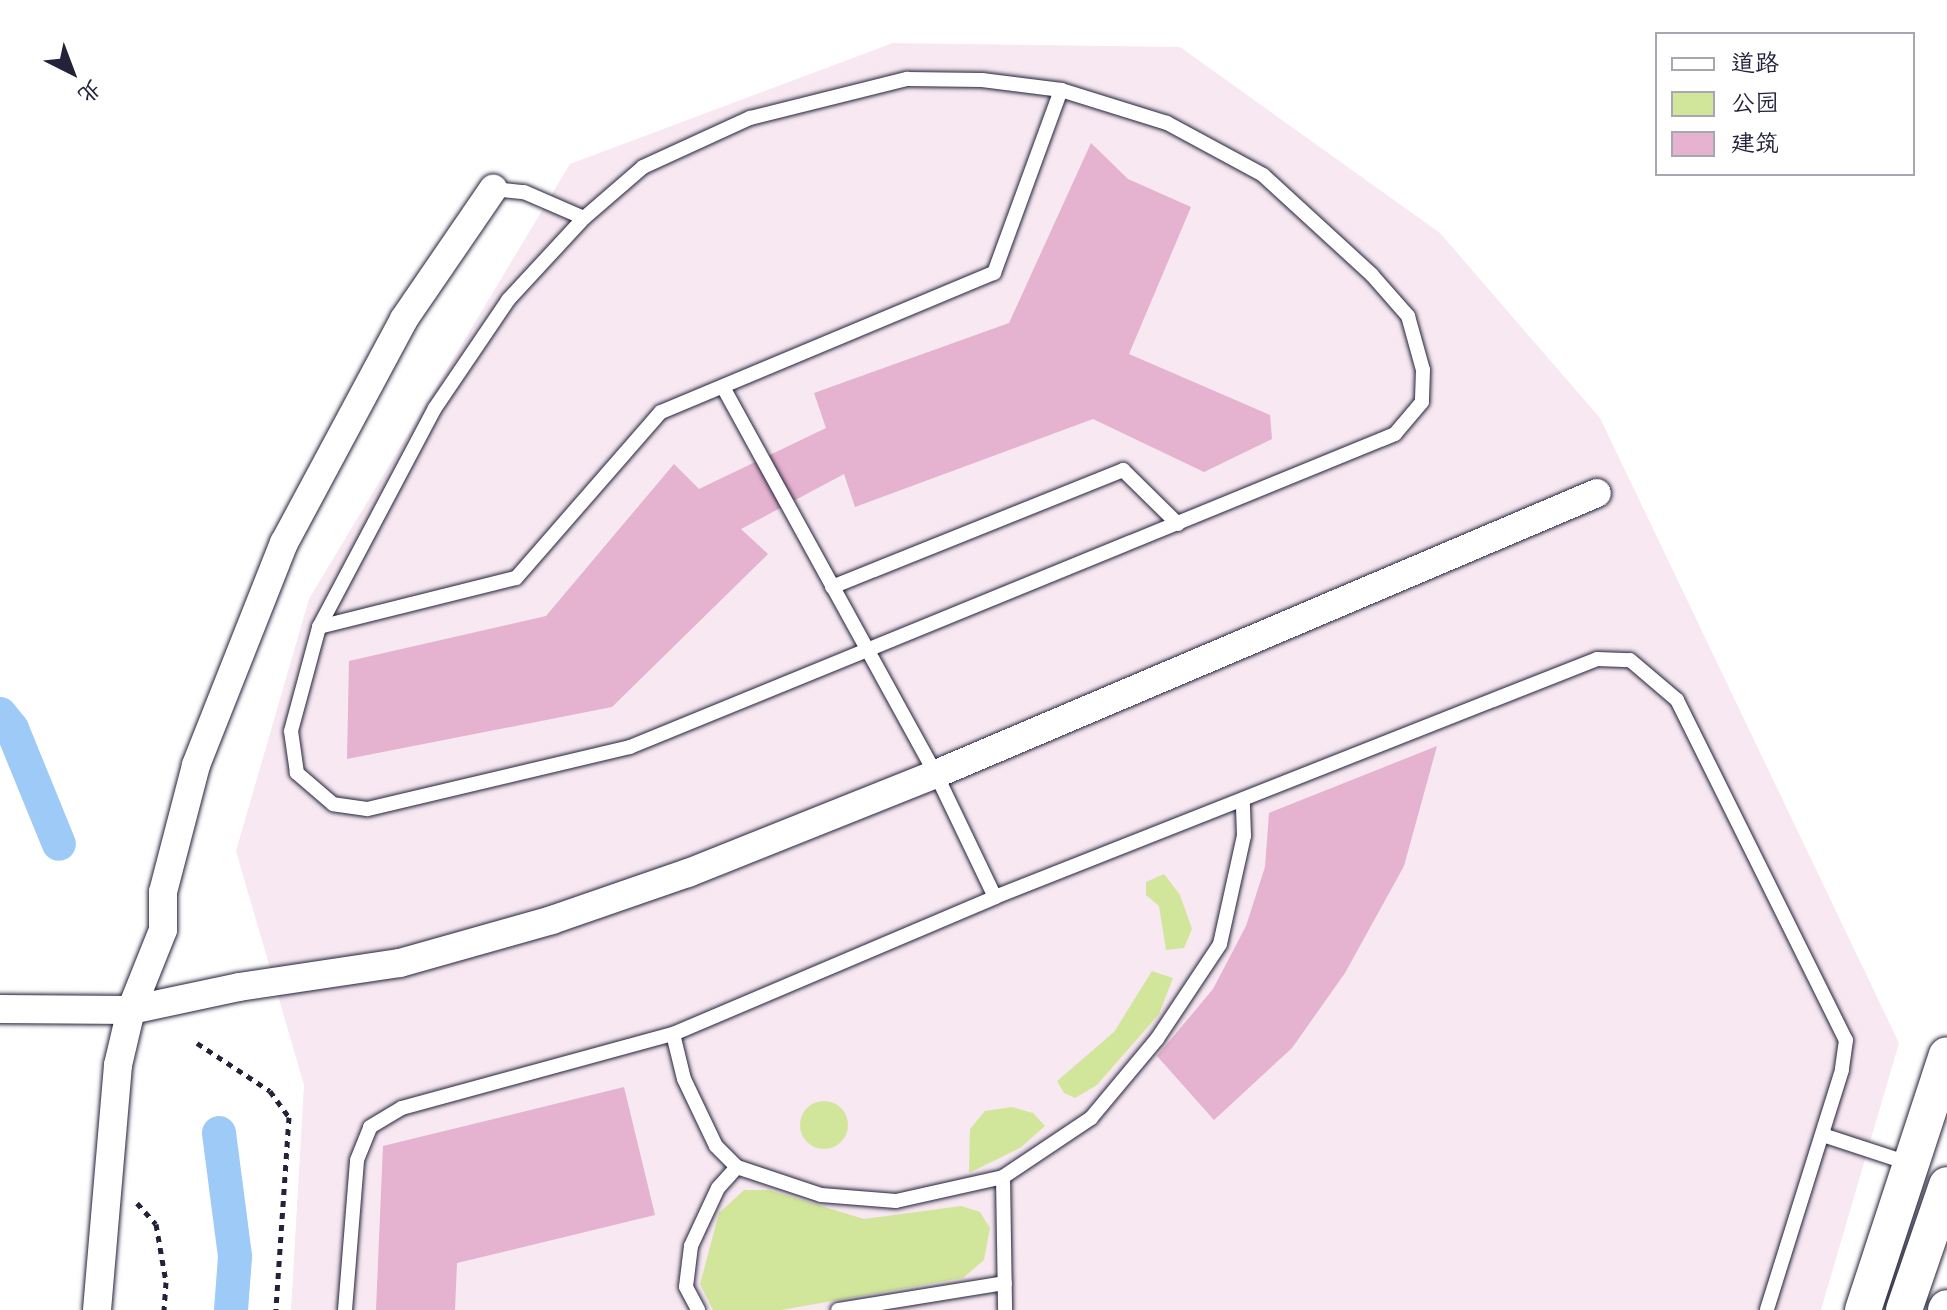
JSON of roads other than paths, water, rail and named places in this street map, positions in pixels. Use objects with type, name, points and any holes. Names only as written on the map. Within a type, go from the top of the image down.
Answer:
[{"type":"street","points":[[97,1310],[118,1065],[131,1010],[163,930],[163,892],[196,765],[284,543],[404,319],[493,189]]},
{"type":"street","points":[[0,1009],[131,1010],[239,987],[400,963],[552,920],[688,873],[936,774],[1597,493]]},
{"type":"street","points":[[1863,1310],[1947,1055]]},
{"type":"street","points":[[1904,1310],[1947,1185]]},
{"type":"lane","points":[[907,79],[982,80],[1061,90],[1167,123],[1263,175],[1372,275],[1408,316],[1423,370],[1422,402],[1395,434],[630,747],[367,809],[333,804],[297,773],[291,731],[319,627],[435,408],[508,300],[584,218],[643,167],[750,118],[907,79]]},
{"type":"lane","points":[[319,627],[516,578],[661,412],[994,273],[1061,90]]},
{"type":"lane","points":[[493,189],[524,192],[584,218]]},
{"type":"lane","points":[[723,387],[936,774],[995,897]]},
{"type":"lane","points":[[832,587],[1123,470],[1178,524]]},
{"type":"lane","points":[[345,1310],[357,1160],[370,1127],[402,1108],[673,1034],[995,897],[1243,803],[1597,659],[1630,660],[1677,700],[1846,1040],[1823,1135],[1767,1310]]},
{"type":"lane","points":[[673,1034],[684,1079],[716,1146],[737,1167],[821,1195],[896,1201],[1003,1177],[1091,1118],[1157,1039],[1220,944],[1244,836],[1243,803]]},
{"type":"lane","points":[[1823,1135],[1911,1164]]},
{"type":"lane","points":[[698,1310],[686,1287],[691,1246],[718,1188],[737,1167]]},
{"type":"lane","points":[[1003,1177],[1005,1310]]},
{"type":"lane","points":[[838,1310],[1005,1283]]},
{"type":"waterway","points":[[0,714],[12,729],[59,844]]},
{"type":"waterway","points":[[219,1133],[235,1257],[231,1310]]}]
